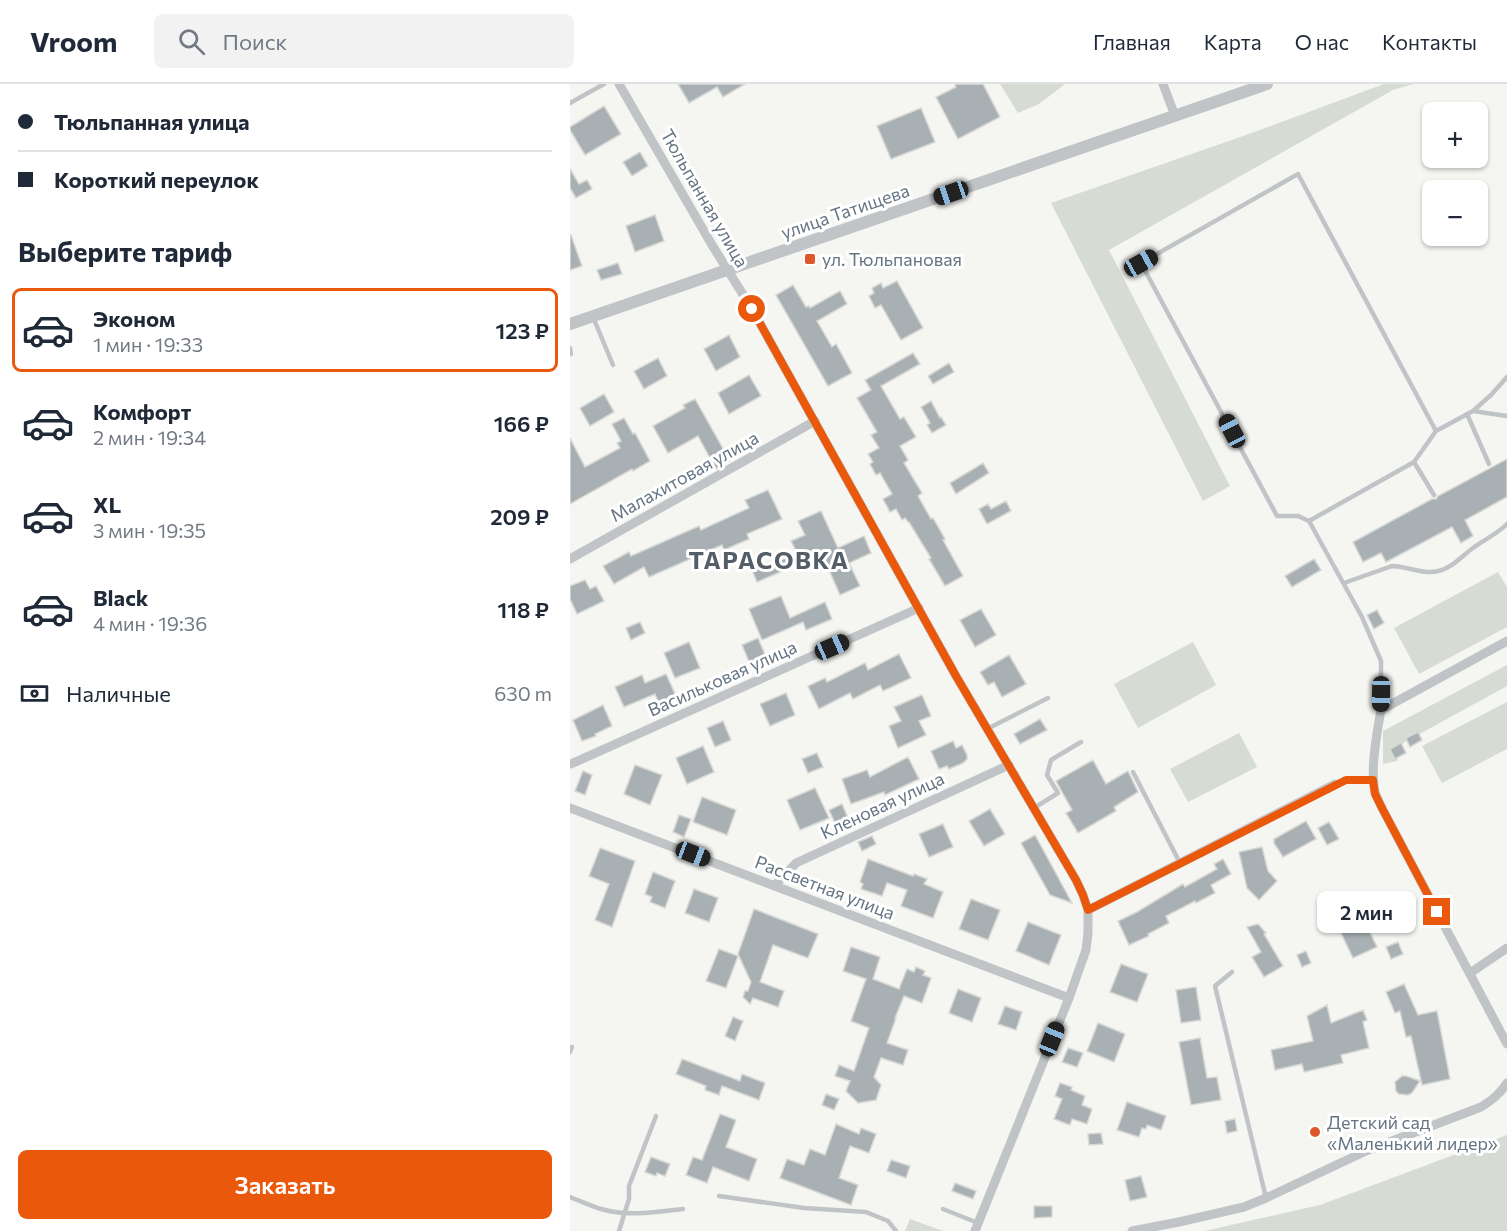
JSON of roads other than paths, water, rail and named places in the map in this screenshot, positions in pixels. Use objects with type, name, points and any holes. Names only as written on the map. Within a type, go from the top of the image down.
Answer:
[{"type":"street","name":"Тюльпанная улица","points":[[619,84],[752,309],[987,729],[1076,880],[1088,910],[1086,950],[977,1227]]},
{"type":"street","points":[[1163,84],[1176,116]]},
{"type":"street","name":"улица Татищева","points":[[570,324],[1267,84]]},
{"type":"street","name":"Малахитовая улица","points":[[570,559],[815,421]]},
{"type":"street","name":"Васильковая улица","points":[[571,764],[919,608]]},
{"type":"street","points":[[1507,641],[1381,710],[1373,780],[1375,794],[1383,810],[1507,1044]]},
{"type":"street","name":"Кленовая улица","points":[[775,885],[796,863],[1009,765]]},
{"type":"street","points":[[1088,910],[1335,784]]},
{"type":"street","name":"Рассветная улица","points":[[570,808],[1069,998]]},
{"type":"street","points":[[1470,973],[1507,948]]},
{"type":"street","points":[[1132,1231],[1244,1207],[1366,1151],[1492,1101],[1507,1083]]},
{"type":"lane","points":[[570,103],[604,84]]},
{"type":"lane","points":[[1381,710],[1382,661],[1344,583],[1309,521],[1298,516],[1277,516],[1141,263],[1298,174],[1436,431]]},
{"type":"lane","points":[[593,317],[613,365]]},
{"type":"lane","points":[[570,348],[570,354]]},
{"type":"lane","points":[[1309,521],[1414,462],[1436,431],[1473,411],[1507,377]]},
{"type":"lane","points":[[1473,411],[1507,416]]},
{"type":"lane","points":[[1467,414],[1489,464]]},
{"type":"lane","points":[[1414,462],[1434,495]]},
{"type":"lane","points":[[1344,583],[1392,566],[1438,572],[1507,524]]},
{"type":"lane","points":[[987,729],[1048,698]]},
{"type":"lane","points":[[1034,808],[1058,793],[1047,775],[1051,759],[1081,742]]},
{"type":"lane","points":[[1133,772],[1180,863]]},
{"type":"lane","points":[[1335,784],[1346,780],[1373,780]]},
{"type":"lane","points":[[1232,972],[1215,986],[1266,1198]]},
{"type":"lane","points":[[619,1231],[629,1199],[629,1186],[656,1116]]},
{"type":"lane","points":[[719,1196],[804,1208],[866,1212],[888,1221],[896,1231]]},
{"type":"lane","points":[[570,1197],[602,1209],[625,1213],[683,1209]]},
{"type":"lane","points":[[943,1209],[977,1227]]},
{"type":"place","name":"ул. Тюльпановая","points":[[810,259]]},
{"type":"place","name":"Детский сад «Маленький лидер»","points":[[1315,1132]]},
{"type":"district","name":"ТАРАСОВКА","points":[[769,559]]}]
